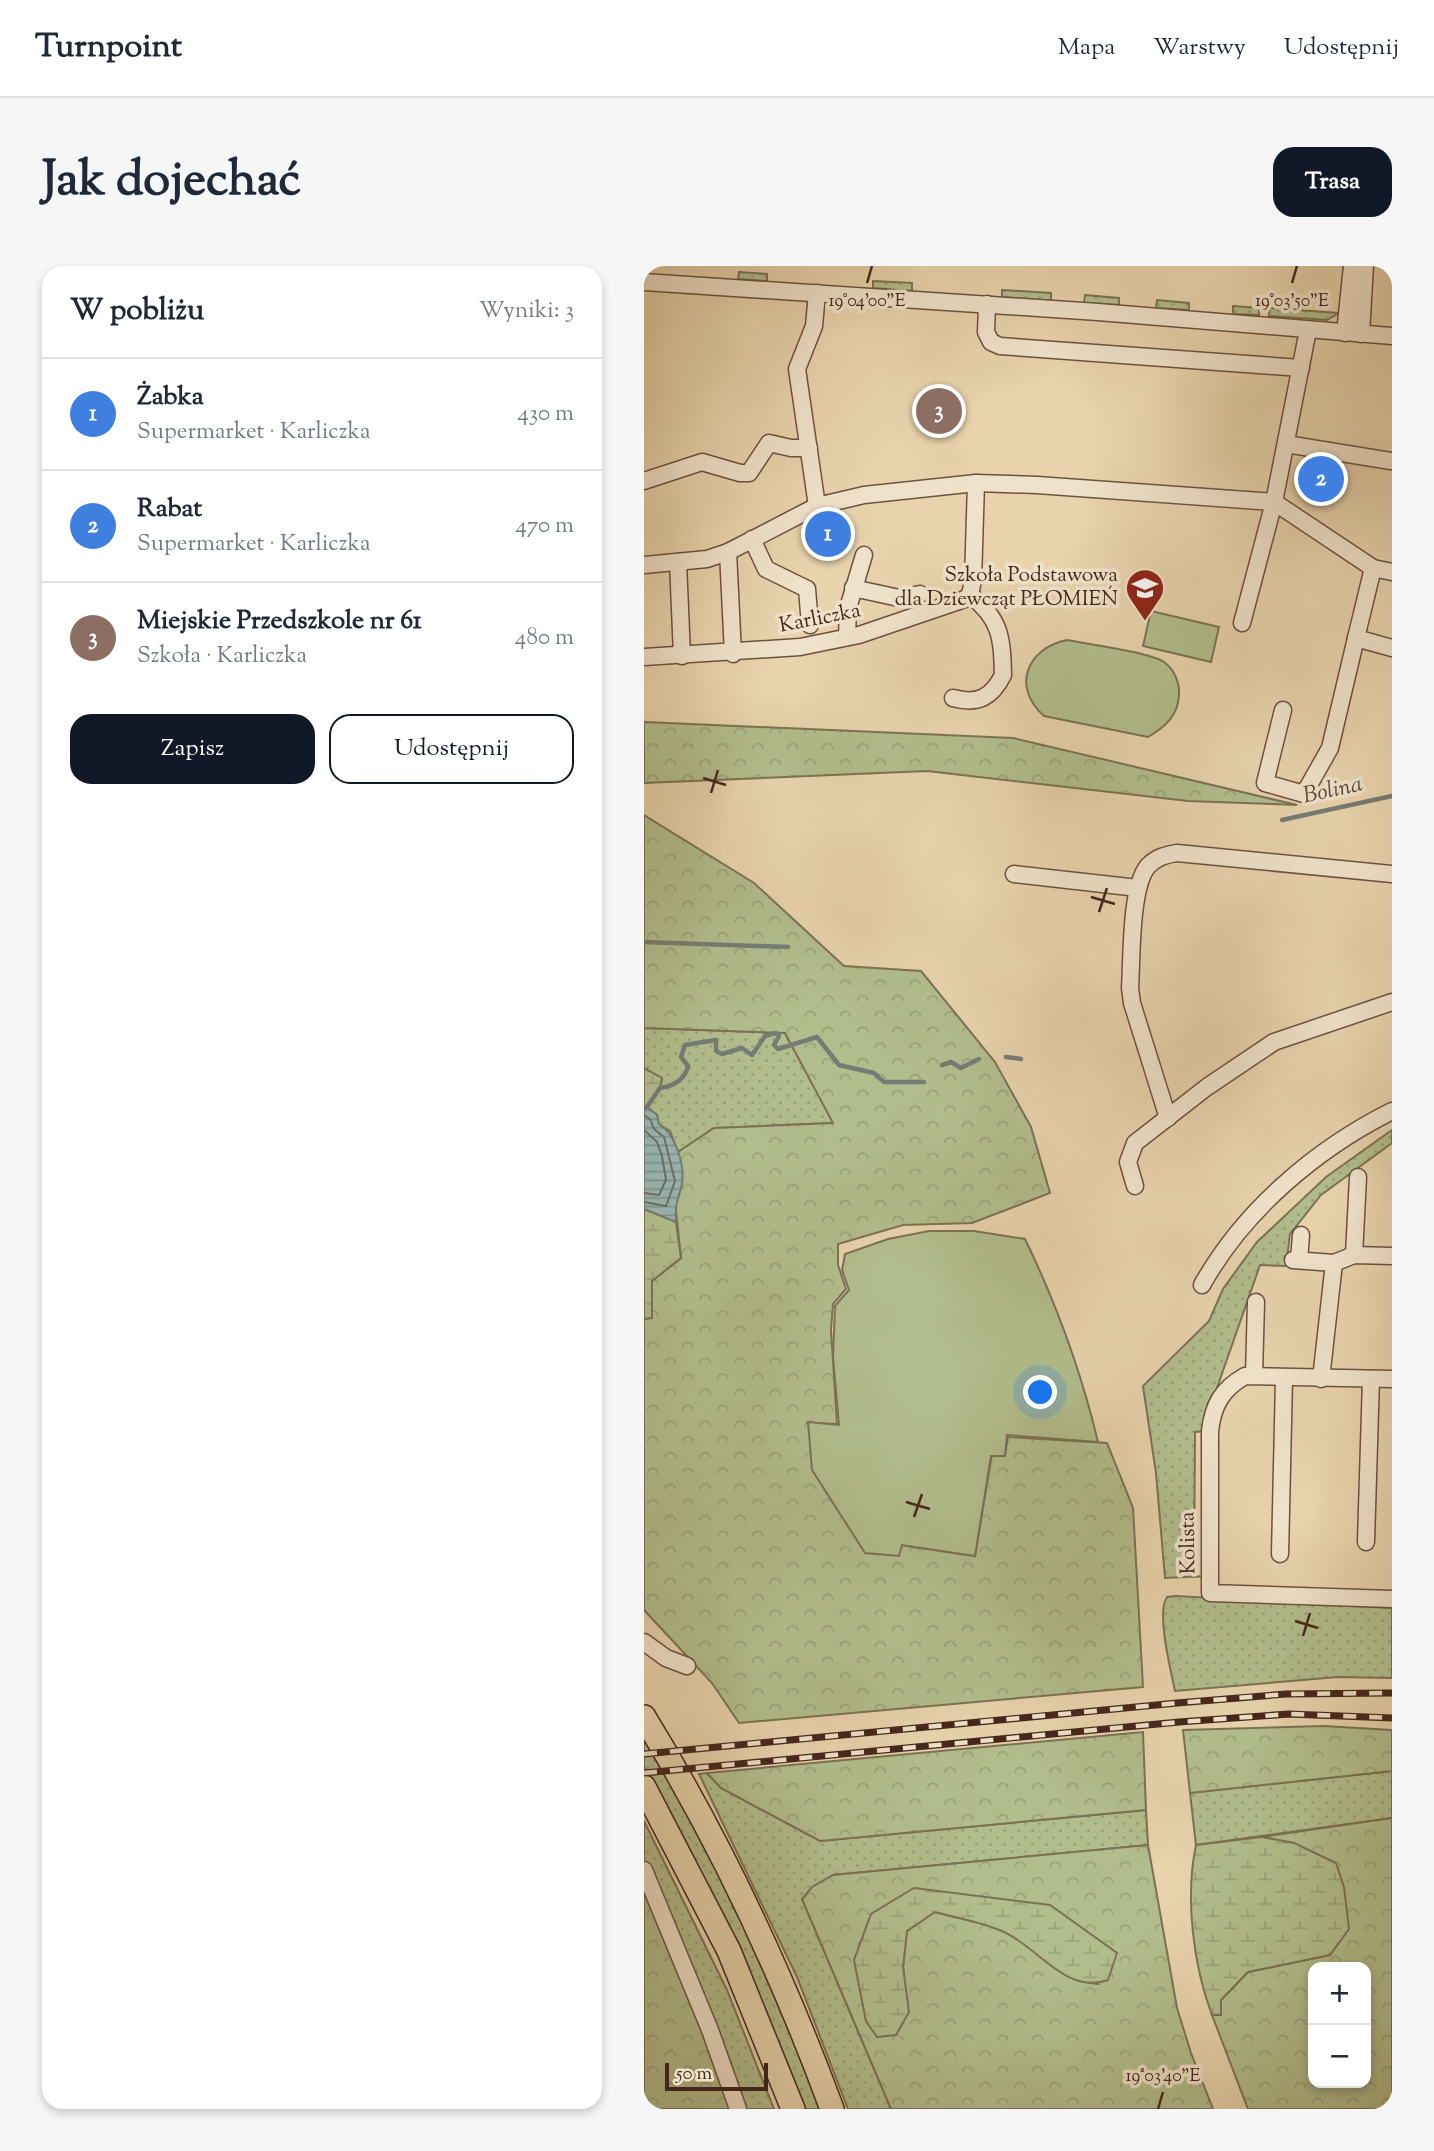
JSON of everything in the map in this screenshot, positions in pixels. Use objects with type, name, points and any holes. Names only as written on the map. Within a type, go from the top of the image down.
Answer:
[{"type":"highway","points":[[644,1717],[692,1795],[737,1882],[789,1996],[832,2109]]},
{"type":"highway","points":[[644,1787],[729,1951],[793,2109]]},
{"type":"street","points":[[1352,266],[1353,334]]},
{"type":"street","points":[[1353,334],[1366,266]]},
{"type":"street","points":[[644,282],[988,304],[1392,337]]},
{"type":"street","points":[[817,293],[814,326],[798,359],[797,369],[817,506]]},
{"type":"street","points":[[988,304],[986,332],[990,342],[1000,346],[1301,368]]},
{"type":"street","points":[[1242,623],[1274,502],[1308,330]]},
{"type":"street","points":[[644,481],[702,462],[740,473],[750,473],[765,444],[808,448]]},
{"type":"street","points":[[1286,444],[1391,461]]},
{"type":"street","points":[[953,698],[976,701],[989,696],[1003,675],[998,628],[993,615],[970,595],[976,484]]},
{"type":"street","points":[[644,565],[707,559],[728,552],[817,506],[864,495],[976,484],[1037,485],[1274,502],[1373,568],[1392,572]]},
{"type":"street","points":[[752,539],[766,569],[807,589],[810,625]]},
{"type":"street","points":[[728,552],[733,654]]},
{"type":"street","points":[[847,637],[848,608],[864,555]]},
{"type":"street","points":[[678,562],[682,656]]},
{"type":"street","points":[[1283,709],[1265,783],[1304,794],[1330,748],[1373,568]]},
{"type":"street","points":[[853,588],[899,598],[920,594]]},
{"type":"street","name":"Karliczka","points":[[644,657],[733,654],[800,647],[847,637],[970,595]]},
{"type":"street","points":[[1356,638],[1392,648]]},
{"type":"street","points":[[1168,1118],[1131,996],[1138,888],[1146,868],[1160,856],[1177,853],[1392,874]]},
{"type":"street","points":[[1014,874],[1138,888]]},
{"type":"street","points":[[1135,1186],[1128,1162],[1135,1143],[1274,1042],[1392,1002]]},
{"type":"street","points":[[1202,1285],[1249,1222],[1286,1181],[1332,1147],[1392,1111]]},
{"type":"street","points":[[1354,1255],[1359,1177]]},
{"type":"street","points":[[1301,1235],[1296,1260],[1334,1262],[1354,1255],[1392,1256]]},
{"type":"street","points":[[1321,1379],[1334,1262]]},
{"type":"street","points":[[1256,1302],[1254,1375],[1284,1379],[1392,1380]]},
{"type":"street","name":"Kolista","points":[[1254,1375],[1245,1376],[1231,1384],[1214,1405],[1210,1593],[1392,1599]]},
{"type":"street","points":[[1280,1554],[1284,1379]]},
{"type":"street","points":[[1366,1542],[1371,1379]]},
{"type":"street","points":[[644,1642],[666,1658],[687,1666]]},
{"type":"street","points":[[644,1870],[710,2030],[738,2109]]},
{"type":"green space","points":[[739,272],[767,274],[767,281],[738,279]]},
{"type":"green space","points":[[873,281],[912,283],[912,291],[873,288]]},
{"type":"green space","points":[[1002,290],[1051,293],[1051,301],[1002,297]]},
{"type":"green space","points":[[1085,295],[1119,298],[1119,305],[1084,303]]},
{"type":"green space","points":[[1157,300],[1189,303],[1189,310],[1156,308]]},
{"type":"green space","points":[[1233,306],[1259,308],[1259,315],[1233,314]]},
{"type":"green space","points":[[1270,308],[1339,313],[1327,320],[1269,316]]},
{"type":"green space","points":[[1151,611],[1219,627],[1211,662],[1143,646]]},
{"type":"green space","points":[[1067,640],[1132,652],[1156,658],[1168,665],[1179,690],[1176,709],[1170,720],[1148,737],[1044,716],[1028,693],[1028,670],[1042,651]]},
{"type":"green space","points":[[644,722],[1013,738],[1297,805],[1188,801],[927,771],[644,783]]},
{"type":"green space","points":[[644,815],[754,883],[844,966],[921,971],[995,1062],[1031,1127],[1050,1193],[972,1223],[903,1225],[838,1244],[838,1265],[846,1289],[833,1304],[831,1330],[837,1424],[808,1423],[901,1545],[975,1556],[992,1454],[1005,1455],[1008,1437],[1107,1443],[1133,1508],[1143,1687],[739,1723],[712,1683],[644,1610],[644,1319],[652,1317],[652,1281],[681,1258],[675,1201],[682,1183],[678,1152],[714,1128],[833,1123],[785,1033],[644,1028]]},
{"type":"green space","points":[[644,1028],[785,1033],[834,1123],[714,1128],[678,1152],[670,1131],[658,1124],[657,1115],[647,1107],[662,1079],[644,1068]]},
{"type":"green space","points":[[644,1068],[662,1078],[660,1088],[644,1111]]},
{"type":"green space","points":[[1392,1130],[1392,1143],[1321,1195],[1290,1234],[1286,1266],[1260,1265],[1211,1405],[1205,1431],[1195,1432],[1194,1577],[1165,1578],[1156,1473],[1143,1386],[1209,1321],[1223,1289],[1257,1242],[1326,1177]]},
{"type":"green space","points":[[644,1209],[676,1222],[681,1258],[652,1281],[652,1318],[644,1319]]},
{"type":"green space","points":[[929,1231],[974,1231],[1025,1239],[1067,1339],[1098,1442],[1007,1435],[1005,1456],[991,1456],[975,1556],[902,1545],[899,1556],[865,1553],[812,1470],[808,1422],[839,1425],[833,1357],[835,1306],[849,1290],[842,1270],[845,1254],[888,1239]]},
{"type":"green space","points":[[1167,1597],[1392,1608],[1392,1678],[1338,1677],[1175,1691],[1165,1642],[1163,1615]]},
{"type":"green space","points":[[1324,1726],[1392,1730],[1392,1771],[1190,1793],[1183,1730]]},
{"type":"green space","points":[[644,1731],[680,1794],[767,1972],[820,2109],[801,2109],[662,1798],[644,1767]]},
{"type":"green space","points":[[1143,1732],[1146,1810],[820,1841],[721,1788],[707,1773]]},
{"type":"green space","points":[[1392,1771],[1392,1818],[1196,1845],[1190,1793]]},
{"type":"green space","points":[[707,1773],[721,1788],[820,1841],[1146,1810],[1148,1845],[833,1875],[802,1899],[891,2109],[848,2109],[797,1977],[699,1774]]},
{"type":"green space","points":[[1392,1818],[1392,2109],[1248,2109],[1212,2015],[1221,2015],[1221,2000],[1248,1972],[1330,1955],[1294,1843],[1262,1837]]},
{"type":"green space","points":[[644,1821],[727,1990],[774,2109],[742,2109],[644,1863]]},
{"type":"green space","points":[[1262,1837],[1294,1843],[1336,1863],[1344,1887],[1349,1929],[1330,1955],[1248,1972],[1221,2000],[1221,2015],[1212,2015],[1200,1975],[1193,1931],[1191,1886],[1196,1845]]},
{"type":"green space","points":[[1148,1845],[1177,2008],[1213,2109],[891,2109],[802,1899],[812,1887],[833,1875]],"holes":[[[1050,1905],[1098,1984],[1084,1982],[1060,1971],[1004,1931],[935,1912],[907,1931],[903,1967],[908,2012],[871,1914]]]},
{"type":"green space","points":[[644,1878],[735,2109],[644,2109]]},
{"type":"green space","points":[[914,1888],[1050,1905],[1117,1953],[1108,1980],[1093,1983],[1079,1981],[1053,1967],[1004,1932],[935,1912],[907,1931],[903,1967],[909,2012],[896,2035],[877,2037],[866,2021],[854,1960],[871,1914]]},
{"type":"water","points":[[647,1107],[657,1115],[659,1124],[670,1135],[680,1159],[683,1176],[676,1205],[676,1222],[644,1209],[644,1111]]},
{"type":"waterway","name":"Bolina","points":[[1282,820],[1392,796]]},
{"type":"waterway","points":[[644,942],[788,947]]},
{"type":"waterway","name":"Bolina","points":[[647,1107],[660,1088],[682,1079],[688,1066],[681,1057],[685,1045],[716,1040],[716,1051],[722,1054],[742,1048],[752,1055],[765,1036],[776,1033],[779,1036],[774,1045],[778,1049],[817,1037],[839,1065],[874,1073],[884,1082],[924,1082]]},
{"type":"waterway","name":"Bolina","points":[[1006,1057],[1021,1059]]},
{"type":"waterway","name":"Bolina","points":[[942,1065],[951,1062],[961,1068],[979,1059]]},
{"type":"railway","points":[[644,1754],[1286,1694],[1392,1693]]},
{"type":"railway","points":[[644,1773],[1179,1722],[1289,1714],[1392,1718]]},
{"type":"place","name":"Miejskie Przedszkole nr 61","points":[[939,411]]},
{"type":"place","name":"Rabat","points":[[1321,479]]},
{"type":"place","name":"Żabka","points":[[828,534]]},
{"type":"place","name":"Szkoła Podstawowa dla Dziewcząt PŁOMIEŃ","points":[[1145,622]]}]
